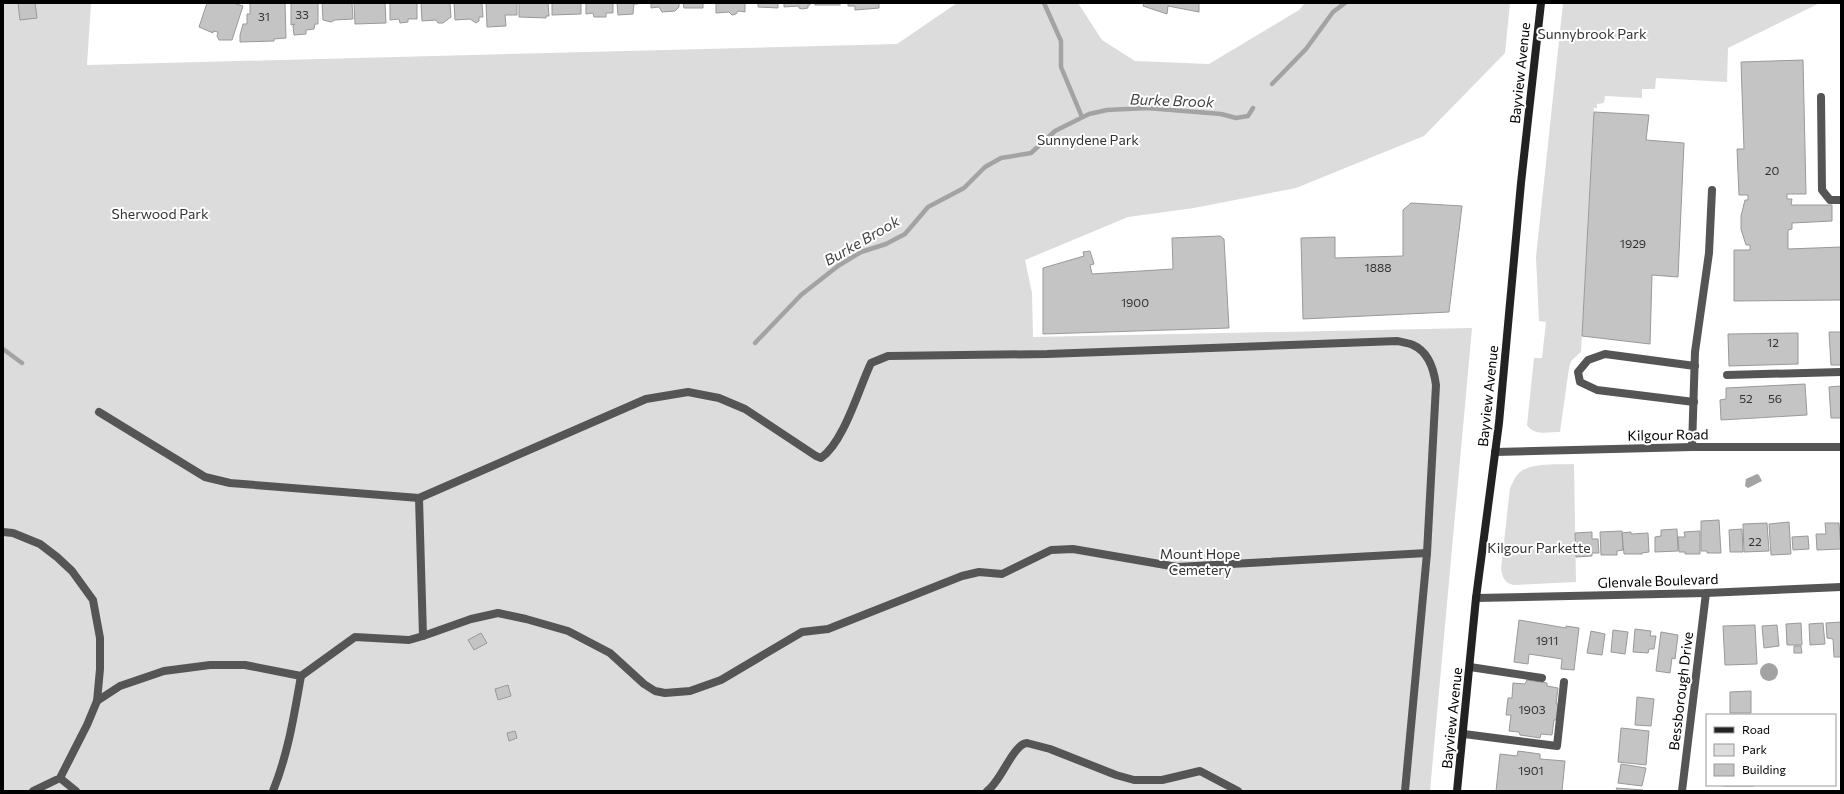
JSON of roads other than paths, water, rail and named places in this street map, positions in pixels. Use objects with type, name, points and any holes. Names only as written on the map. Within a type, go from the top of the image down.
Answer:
[{"type":"main road","name":"Bayview Avenue","points":[[1457,791],[1464,734],[1476,598],[1495,452],[1521,183],[1541,3]]},
{"type":"street","points":[[1821,97],[1822,190],[1830,200],[1841,200]]},
{"type":"street","points":[[1692,447],[1695,366],[1699,316],[1709,253],[1712,190]]},
{"type":"street","points":[[99,412],[205,477],[230,483],[419,498],[646,399],[688,392],[719,398],[745,409],[821,458],[837,439],[854,407],[861,384],[871,363],[888,356],[1047,354],[1397,341],[1414,345],[1427,358],[1434,371],[1436,386],[1427,553],[1405,791]]},
{"type":"street","points":[[1694,402],[1597,390],[1580,382],[1578,372],[1588,360],[1604,354],[1695,366]]},
{"type":"street","points":[[1727,375],[1841,372]]},
{"type":"street","name":"Kilgour Road","points":[[1495,452],[1692,447],[1841,447]]},
{"type":"street","points":[[419,498],[423,636]]},
{"type":"street","points":[[3,532],[13,532],[40,544],[72,571],[93,600],[100,638],[100,669],[97,701],[73,754],[60,778],[33,791]]},
{"type":"street","points":[[273,791],[281,772],[291,736],[301,676],[355,637],[409,640],[470,619],[498,613],[526,618],[568,631],[610,653],[648,687],[665,693],[676,693],[704,687],[721,680],[802,632],[828,629],[962,576],[979,572],[1002,574],[1051,550],[1074,550],[1177,567],[1427,553]]},
{"type":"street","name":"Glenvale Boulevard","points":[[1476,598],[1706,593],[1841,587]]},
{"type":"street","name":"Bessborough Drive","points":[[1682,791],[1706,593]]},
{"type":"street","points":[[97,701],[120,686],[164,671],[210,665],[245,665],[301,676]]},
{"type":"street","points":[[1470,667],[1542,678]]},
{"type":"street","points":[[1464,734],[1557,746],[1564,682]]},
{"type":"street","points":[[987,791],[996,784],[1020,747],[1027,743],[1050,749],[1116,775],[1134,780],[1162,780],[1200,771],[1238,791]]},
{"type":"street","points":[[60,778],[76,791]]},
{"type":"waterway","points":[[1044,3],[1061,41],[1061,67],[1082,117]]},
{"type":"waterway","name":"Burke Brook","points":[[1272,84],[1306,49],[1333,12],[1345,3]]},
{"type":"waterway","name":"Burke Brook","points":[[755,343],[801,295],[838,266],[861,252],[886,244],[905,234],[928,207],[964,188],[985,167],[1001,158],[1031,153],[1055,131],[1089,114],[1107,110],[1147,108],[1221,114],[1236,118],[1248,116],[1253,108]]},
{"type":"waterway","name":"Burke Brook","points":[[3,349],[22,363]]},
{"type":"park label","name":"Sunnybrook Park","points":[[1592,34]]},
{"type":"park label","name":"Sunnydene Park","points":[[1088,140]]},
{"type":"park label","name":"Sherwood Park","points":[[160,214]]},
{"type":"park label","name":"Kilgour Parkette","points":[[1539,548]]},
{"type":"park label","name":"Mount Hope Cemetery","points":[[1200,562]]}]
